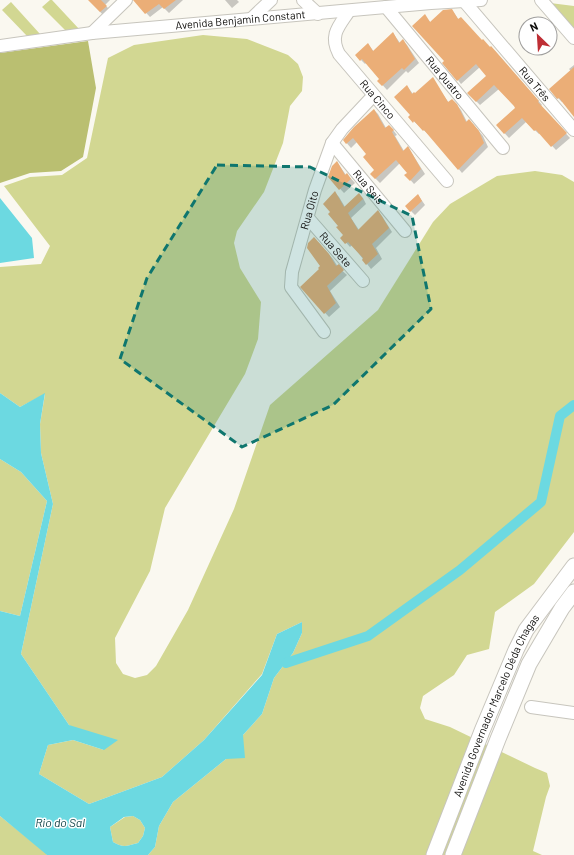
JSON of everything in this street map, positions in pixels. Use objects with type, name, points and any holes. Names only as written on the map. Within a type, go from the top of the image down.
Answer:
[{"type":"main road","name":"Avenida Governador Marcelo Déda Chagas","points":[[434,855],[482,731],[516,650],[526,630],[574,566]]},
{"type":"main road","name":"Avenida Governador Marcelo Déda Chagas","points":[[453,855],[529,664],[562,608],[574,592]]},
{"type":"street","points":[[92,33],[126,0]]},
{"type":"street","points":[[251,19],[271,0]]},
{"type":"street","points":[[303,0],[318,14]]},
{"type":"street","name":"Avenida Benjamin Constant","points":[[0,46],[92,33],[318,14],[392,4],[481,0]]},
{"type":"street","points":[[541,0],[574,38]]},
{"type":"street","name":"Rua Três","points":[[472,1],[574,130]]},
{"type":"street","name":"Rua Quatro","points":[[392,4],[503,148]]},
{"type":"street","name":"Rua Cinco","points":[[349,11],[336,32],[335,44],[339,54],[373,96],[447,181]]},
{"type":"street","name":"Rua Oito","points":[[324,332],[291,287],[292,272],[315,190],[332,143],[342,129],[373,96]]},
{"type":"street","name":"Rua Seis","points":[[332,143],[405,231]]},
{"type":"street","name":"Rua Sete","points":[[308,218],[363,281]]},
{"type":"street","points":[[531,707],[574,713]]},
{"type":"highlighted area","points":[[217,165],[310,167],[412,216],[431,309],[333,405],[242,447],[120,359],[147,278]]},
{"type":"green space","points":[[52,0],[80,30],[67,32],[42,7]]},
{"type":"green space","points":[[11,2],[40,34],[27,36],[2,10]]},
{"type":"green space","points":[[550,3],[574,6],[574,31]]},
{"type":"green space","points":[[203,35],[247,39],[288,55],[298,64],[303,77],[302,91],[290,106],[283,143],[264,192],[237,231],[234,243],[240,268],[261,302],[258,339],[245,374],[165,508],[150,571],[115,638],[116,663],[123,674],[135,678],[147,675],[156,666],[188,610],[234,509],[270,405],[378,310],[433,222],[450,204],[497,176],[535,171],[562,175],[574,182],[574,532],[534,584],[495,612],[489,649],[467,655],[454,675],[423,696],[420,708],[425,719],[450,727],[547,773],[550,786],[533,851],[542,855],[148,855],[155,847],[159,826],[173,802],[226,759],[243,735],[262,714],[274,678],[293,653],[302,633],[302,622],[277,634],[262,674],[204,740],[162,777],[89,804],[39,774],[48,745],[73,740],[104,750],[69,725],[21,654],[53,504],[41,453],[40,424],[45,394],[20,407],[0,393],[0,267],[41,264],[50,246],[4,186],[30,177],[62,175],[87,158],[108,58],[134,45]]},
{"type":"green space","points":[[88,41],[96,88],[83,157],[61,171],[30,173],[0,183],[0,53]]},
{"type":"green space","points":[[0,459],[21,472],[47,501],[20,616],[0,611]]},
{"type":"green space","points":[[0,816],[46,853],[47,855],[0,855]]},
{"type":"green space","points":[[133,816],[140,820],[145,828],[143,836],[138,843],[125,846],[113,842],[110,827],[125,817]]},
{"type":"water","points":[[0,198],[32,238],[34,258],[0,263]]},
{"type":"water","name":"Rio do Sal","points":[[0,393],[20,407],[45,393],[40,424],[41,453],[53,504],[21,654],[69,725],[118,740],[104,750],[73,740],[48,745],[39,774],[89,804],[162,777],[204,740],[262,675],[277,634],[302,622],[302,633],[293,653],[274,678],[262,714],[243,735],[245,758],[226,759],[173,802],[159,826],[155,847],[148,855],[47,855],[0,816],[0,611],[20,616],[47,501],[21,472],[0,459]],"holes":[[[133,816],[140,820],[145,828],[143,836],[138,843],[125,846],[113,842],[110,827],[124,817]]]},
{"type":"building","points":[[88,0],[101,0],[107,6],[100,12]]},
{"type":"building","points":[[133,0],[176,0],[164,9],[159,4],[145,14]]},
{"type":"building","points":[[452,9],[458,19],[461,17],[482,40],[483,39],[490,47],[491,46],[539,101],[538,102],[567,133],[551,147],[536,130],[534,131],[522,118],[504,134],[496,125],[515,108],[514,106],[494,85],[476,102],[467,93],[486,76],[476,64],[457,81],[442,63],[444,61],[412,26],[425,14],[430,22],[443,10]]},
{"type":"building","points":[[393,32],[399,43],[403,39],[415,59],[404,70],[402,68],[382,86],[377,81],[379,79],[362,59],[360,61],[355,55],[368,43],[373,51]]},
{"type":"building","points":[[574,67],[574,117],[559,98],[557,99],[549,89]]},
{"type":"building","points":[[433,77],[448,102],[452,99],[457,104],[466,122],[469,119],[479,131],[484,143],[458,170],[424,130],[423,131],[414,121],[413,123],[408,117],[410,115],[394,97],[407,85],[412,94],[414,92],[415,93]]},
{"type":"building","points":[[374,109],[385,128],[389,125],[394,130],[392,132],[403,151],[408,146],[421,169],[410,181],[404,175],[407,173],[396,160],[375,179],[370,174],[374,170],[363,157],[366,154],[353,138],[346,144],[343,140],[354,127]]},
{"type":"building","points":[[337,161],[345,175],[347,173],[351,179],[339,190],[328,177],[332,166]]},
{"type":"building","points":[[335,191],[344,207],[359,193],[363,199],[348,213],[358,230],[378,210],[389,228],[372,244],[378,254],[366,265],[362,260],[363,258],[348,242],[345,244],[340,238],[343,235],[328,214],[330,212],[323,204]]},
{"type":"building","points":[[418,194],[422,201],[410,212],[405,206]]},
{"type":"building","points":[[314,237],[329,254],[336,266],[339,264],[344,270],[327,286],[336,303],[324,314],[300,287],[319,269],[318,268],[320,266],[307,248],[308,243]]},
{"type":"waterway","points":[[286,663],[368,636],[460,570],[541,502],[560,416],[574,405]]}]
